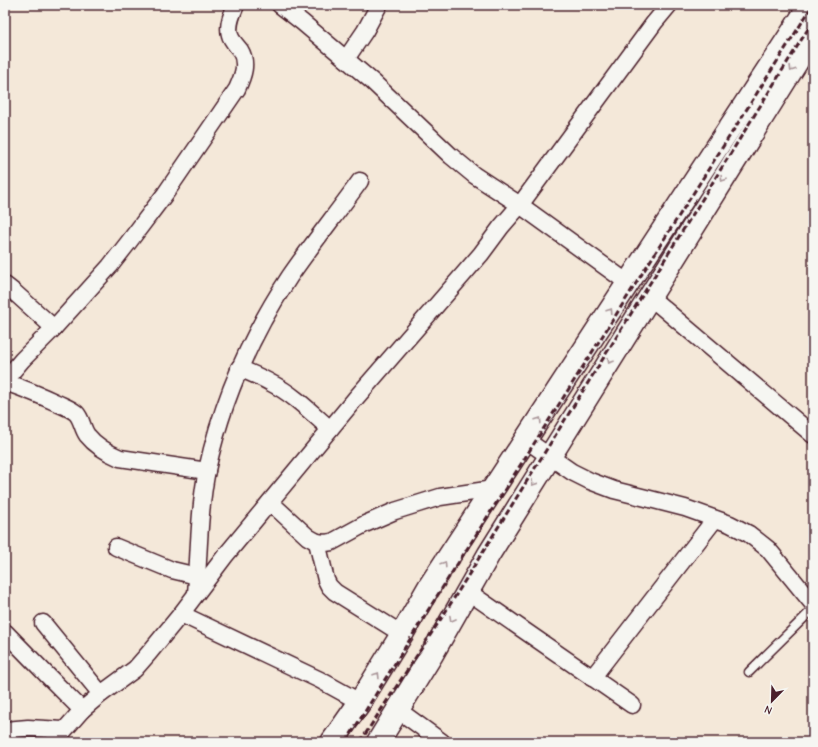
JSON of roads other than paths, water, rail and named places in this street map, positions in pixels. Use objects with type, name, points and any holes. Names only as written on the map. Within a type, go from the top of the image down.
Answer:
[{"type":"main road","points":[[332,742],[360,702],[429,587],[810,5]]},
{"type":"main road","points":[[378,742],[431,656],[489,554],[813,36]]},
{"type":"street","points":[[207,471],[120,458],[97,444],[87,434],[82,420],[69,408],[5,381],[22,360],[54,328],[110,266],[165,194],[237,89],[245,65],[241,52],[230,36],[229,24],[236,5]]},
{"type":"street","points":[[280,5],[346,58],[474,175],[520,205],[628,283]]},
{"type":"street","points":[[346,58],[365,31],[379,5]]},
{"type":"street","points":[[5,730],[28,728],[59,736],[82,710],[135,669],[181,614],[225,556],[330,429],[481,254],[520,205],[654,23],[669,5]]},
{"type":"street","points":[[196,594],[202,508],[207,471],[218,425],[239,368],[264,320],[290,277],[360,181]]},
{"type":"street","points":[[5,285],[54,328]]},
{"type":"street","points":[[650,297],[813,435]]},
{"type":"street","points":[[239,368],[278,387],[330,429]]},
{"type":"street","points":[[526,440],[572,472],[596,484],[685,508],[730,524],[749,534],[768,548],[813,604]]},
{"type":"street","points":[[270,502],[308,537],[317,542],[325,543],[332,542],[365,524],[395,511],[440,496],[493,489]]},
{"type":"street","points":[[592,678],[715,519]]},
{"type":"street","points":[[317,542],[326,580],[329,586],[335,592],[402,634]]},
{"type":"street","points":[[116,547],[172,570],[198,576]]},
{"type":"street","points":[[467,591],[632,706]]},
{"type":"street","points":[[181,614],[320,680],[360,702]]},
{"type":"street","points":[[43,623],[101,694]]},
{"type":"street","points":[[5,632],[82,710]]},
{"type":"street","points":[[398,710],[442,742]]},
{"type":"lane","points":[[749,672],[813,609]]},
{"type":"railway","points":[[346,742],[432,604],[813,5]]},
{"type":"railway","points":[[360,742],[446,611],[813,21]]}]
